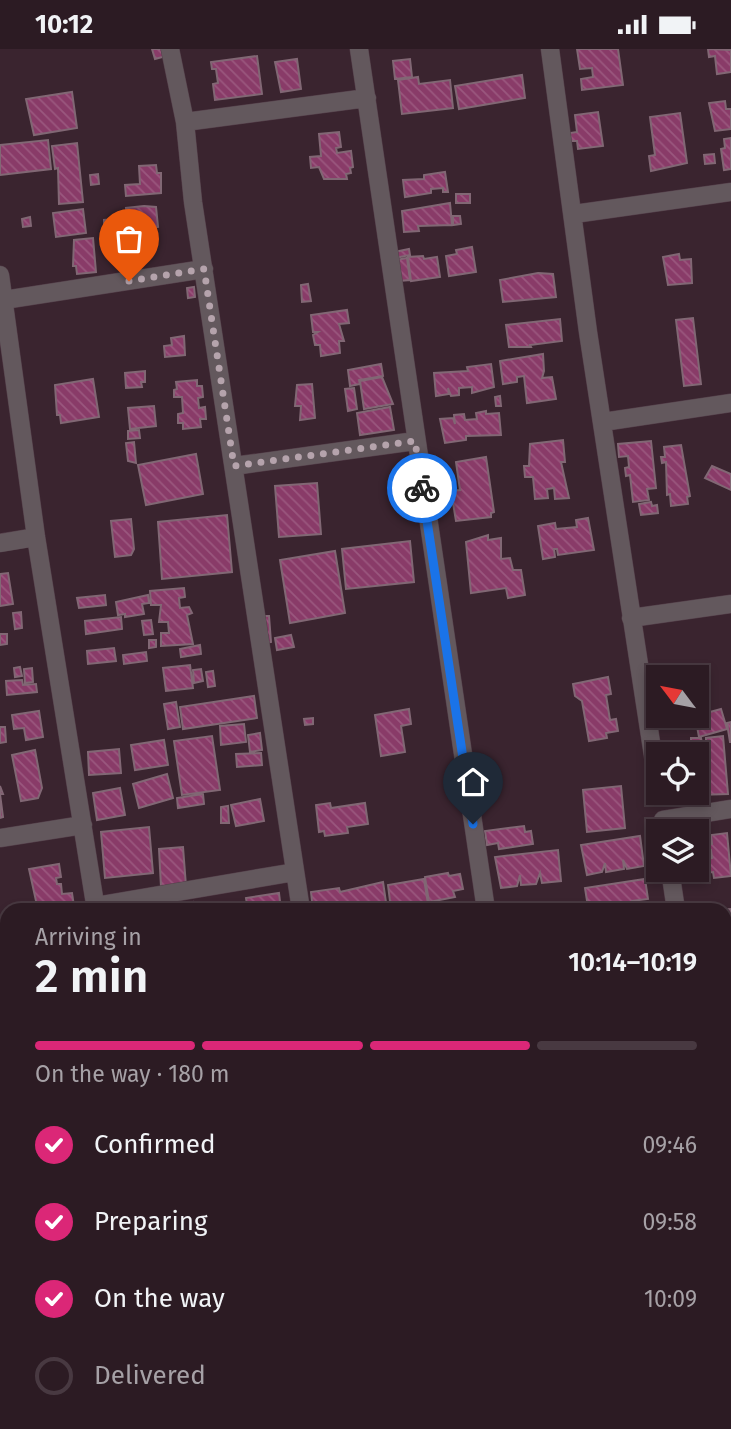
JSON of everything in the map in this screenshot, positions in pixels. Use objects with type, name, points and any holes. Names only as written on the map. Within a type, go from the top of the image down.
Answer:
[{"type":"street","points":[[170,49],[185,122],[204,269],[299,903]]},
{"type":"street","points":[[359,49],[485,903]]},
{"type":"street","points":[[550,49],[650,742]]},
{"type":"street","points":[[185,122],[367,97]]},
{"type":"street","points":[[573,214],[731,193]]},
{"type":"street","points":[[4,300],[204,269]]},
{"type":"street","points":[[0,275],[36,537],[95,903]]},
{"type":"street","points":[[603,422],[731,403]]},
{"type":"street","points":[[234,466],[415,441]]},
{"type":"street","points":[[0,543],[36,537]]},
{"type":"street","points":[[631,618],[731,604]]},
{"type":"street","points":[[689,819],[731,809]]},
{"type":"street","points":[[0,838],[83,825]]},
{"type":"street","points":[[124,903],[295,872]]},
{"type":"street","points":[[672,882],[675,903]]},
{"type":"building","points":[[152,49],[164,49],[166,56],[155,59]]},
{"type":"building","points":[[577,49],[618,49],[623,85],[582,90],[581,79],[593,77],[592,68],[580,69]]},
{"type":"building","points":[[708,49],[731,50],[731,72],[717,74],[715,56],[709,57]]},
{"type":"building","points":[[257,56],[262,94],[215,100],[213,84],[218,83],[216,69],[212,69],[211,62]]},
{"type":"building","points":[[297,59],[301,89],[281,92],[275,62]]},
{"type":"building","points":[[410,59],[412,77],[395,79],[393,61]]},
{"type":"building","points":[[522,75],[525,98],[459,109],[455,86]]},
{"type":"building","points":[[418,77],[419,84],[450,80],[453,108],[402,114],[398,80]]},
{"type":"building","points":[[72,92],[77,128],[34,135],[26,99]]},
{"type":"building","points":[[725,101],[726,109],[731,109],[731,129],[715,131],[709,103]]},
{"type":"building","points":[[598,112],[603,146],[578,149],[577,141],[571,141],[570,133],[577,132],[575,115]]},
{"type":"building","points":[[680,113],[687,163],[651,171],[649,156],[655,155],[650,117]]},
{"type":"building","points":[[339,132],[341,147],[336,148],[337,153],[351,151],[353,167],[350,168],[351,173],[346,174],[347,179],[324,179],[319,167],[311,168],[310,157],[321,156],[319,134]]},
{"type":"building","points":[[731,138],[731,169],[724,170],[721,149],[725,148],[724,139]]},
{"type":"building","points":[[48,140],[51,169],[0,175],[0,145]]},
{"type":"building","points":[[77,143],[83,202],[59,204],[58,168],[55,169],[52,146]]},
{"type":"building","points":[[714,154],[715,163],[705,164],[704,155]]},
{"type":"building","points":[[156,165],[157,173],[161,173],[161,193],[126,196],[125,185],[140,184],[139,166]]},
{"type":"building","points":[[445,172],[448,192],[443,192],[443,188],[431,189],[431,193],[405,197],[403,180],[424,179],[424,175]]},
{"type":"building","points":[[98,174],[99,184],[91,185],[90,175]]},
{"type":"building","points":[[456,194],[470,194],[470,203],[456,203]]},
{"type":"building","points":[[450,203],[452,225],[418,226],[419,231],[404,232],[402,211]]},
{"type":"building","points":[[156,207],[158,227],[151,228],[153,248],[124,251],[124,247],[120,248],[121,252],[105,253],[104,220],[127,218],[126,208]]},
{"type":"building","points":[[83,209],[86,233],[56,237],[53,213]]},
{"type":"building","points":[[453,216],[460,216],[461,224],[453,225]]},
{"type":"building","points":[[30,217],[31,226],[23,227],[22,219]]},
{"type":"building","points":[[93,238],[96,272],[77,274],[76,266],[73,266],[74,240]]},
{"type":"building","points":[[472,247],[476,272],[449,276],[446,256],[457,254],[456,250]]},
{"type":"building","points":[[409,249],[410,255],[395,258],[394,252]]},
{"type":"building","points":[[679,254],[680,260],[691,259],[692,283],[668,285],[663,257]]},
{"type":"building","points":[[423,256],[424,259],[437,257],[440,277],[411,281],[408,257]]},
{"type":"building","points":[[407,258],[410,280],[399,281],[396,260]]},
{"type":"building","points":[[538,273],[553,274],[556,297],[503,302],[500,280]]},
{"type":"building","points":[[308,284],[311,301],[302,302],[301,285]]},
{"type":"building","points":[[194,287],[195,297],[188,298],[187,288]]},
{"type":"building","points":[[347,310],[349,323],[339,324],[344,341],[339,341],[340,353],[321,356],[320,345],[315,345],[313,335],[318,332],[313,332],[311,315]]},
{"type":"building","points":[[693,318],[701,384],[684,386],[676,320]]},
{"type":"building","points":[[560,319],[562,341],[530,345],[531,347],[509,347],[506,325]]},
{"type":"building","points":[[184,336],[185,355],[165,357],[164,346],[172,345],[171,338]]},
{"type":"building","points":[[543,354],[542,378],[552,377],[556,399],[527,403],[524,376],[517,377],[517,382],[503,384],[500,361]]},
{"type":"building","points":[[381,364],[383,376],[359,380],[360,384],[350,386],[348,370]]},
{"type":"building","points":[[491,364],[494,387],[472,393],[472,387],[459,388],[459,395],[451,396],[448,388],[449,394],[436,396],[434,373],[468,371],[467,367]]},
{"type":"building","points":[[145,371],[142,387],[126,388],[125,373]]},
{"type":"building","points":[[382,377],[393,404],[364,409],[360,381]]},
{"type":"building","points":[[93,379],[99,417],[61,423],[60,415],[57,415],[55,385]]},
{"type":"building","points":[[197,380],[197,386],[202,386],[203,397],[198,398],[199,408],[205,407],[206,419],[200,419],[201,427],[183,429],[183,423],[178,423],[178,414],[183,413],[182,397],[174,397],[176,382]]},
{"type":"building","points":[[312,384],[315,418],[300,420],[301,406],[295,406],[297,385]]},
{"type":"building","points":[[354,388],[357,409],[348,411],[345,389]]},
{"type":"building","points":[[500,396],[501,406],[496,406],[495,397]]},
{"type":"building","points":[[154,406],[156,426],[130,429],[128,408]]},
{"type":"building","points":[[390,407],[394,430],[360,435],[357,413]]},
{"type":"building","points":[[486,411],[486,414],[499,413],[501,435],[466,436],[466,440],[445,443],[440,419],[453,418],[455,424],[454,415],[464,414],[465,420],[477,419],[476,413]]},
{"type":"building","points":[[139,430],[140,438],[128,439],[128,431]]},
{"type":"building","points":[[563,440],[565,462],[561,462],[569,498],[555,499],[554,488],[547,489],[548,498],[535,499],[533,477],[525,477],[524,466],[529,466],[530,444]]},
{"type":"building","points":[[651,441],[656,488],[647,489],[649,500],[633,502],[630,475],[626,476],[625,468],[629,467],[628,456],[619,457],[618,444]]},
{"type":"building","points":[[134,442],[136,463],[128,461],[126,443]]},
{"type":"building","points":[[681,445],[690,496],[687,497],[688,504],[671,506],[670,494],[667,495],[666,462],[662,463],[661,457],[665,457],[664,447]]},
{"type":"building","points":[[196,454],[203,494],[146,505],[138,465]]},
{"type":"building","points":[[486,457],[494,512],[491,517],[456,521],[451,491],[460,490],[456,462]]},
{"type":"building","points":[[712,466],[731,474],[731,490],[705,478]]},
{"type":"building","points":[[317,483],[321,534],[279,537],[275,486]]},
{"type":"building","points":[[651,502],[652,506],[657,505],[658,513],[641,515],[639,504]]},
{"type":"building","points":[[227,515],[232,572],[162,579],[158,522]]},
{"type":"building","points":[[588,518],[594,550],[558,555],[557,549],[554,549],[555,557],[543,559],[538,526],[555,523],[556,529],[577,527],[576,520]]},
{"type":"building","points":[[131,519],[134,549],[131,555],[115,557],[111,521]]},
{"type":"building","points":[[488,535],[488,540],[501,538],[501,559],[510,558],[513,570],[521,570],[525,595],[508,598],[506,588],[471,593],[466,542]]},
{"type":"building","points":[[410,541],[414,582],[346,589],[342,549]]},
{"type":"building","points":[[335,551],[345,613],[290,623],[280,560]]},
{"type":"building","points":[[8,573],[13,604],[0,606],[0,574]]},
{"type":"building","points":[[184,588],[185,597],[179,598],[180,608],[189,607],[192,613],[187,615],[193,644],[161,646],[161,633],[169,633],[168,622],[159,622],[161,605],[151,605],[150,591]]},
{"type":"building","points":[[105,595],[106,605],[79,608],[77,598]]},
{"type":"building","points":[[148,595],[149,603],[142,604],[144,614],[125,617],[125,614],[118,615],[116,602]]},
{"type":"building","points":[[21,612],[22,628],[15,629],[13,613]]},
{"type":"building","points":[[263,616],[269,616],[271,642],[266,643]]},
{"type":"building","points":[[121,617],[122,629],[86,634],[85,621]]},
{"type":"building","points":[[151,620],[153,634],[144,635],[142,621]]},
{"type":"building","points":[[0,634],[7,634],[7,644],[0,645]]},
{"type":"building","points":[[291,635],[294,647],[277,650],[275,638]]},
{"type":"building","points":[[149,640],[156,640],[156,647],[149,648]]},
{"type":"building","points":[[200,645],[201,654],[181,657],[180,649]]},
{"type":"building","points":[[114,648],[116,661],[88,664],[87,651]]},
{"type":"building","points":[[146,652],[147,661],[124,664],[123,655]]},
{"type":"building","points":[[190,665],[193,688],[166,691],[163,668]]},
{"type":"building","points":[[20,667],[22,676],[15,677],[14,668]]},
{"type":"building","points":[[32,668],[33,682],[25,683],[24,669]]},
{"type":"building","points":[[201,669],[203,681],[194,683],[193,670]]},
{"type":"building","points":[[213,671],[215,686],[208,687],[206,672]]},
{"type":"building","points":[[608,677],[611,694],[606,695],[610,720],[616,719],[618,731],[606,733],[607,738],[589,741],[582,701],[575,696],[573,684]]},
{"type":"building","points":[[22,680],[23,685],[36,684],[37,692],[7,695],[6,681]]},
{"type":"building","points":[[254,696],[257,718],[183,729],[180,707]]},
{"type":"building","points":[[176,702],[180,727],[168,729],[164,704]]},
{"type":"building","points":[[409,709],[411,724],[401,726],[405,752],[381,756],[375,715]]},
{"type":"building","points":[[721,709],[727,729],[699,737],[697,728],[709,728],[709,712]]},
{"type":"building","points":[[39,711],[43,737],[26,740],[24,728],[14,729],[12,715]]},
{"type":"building","points":[[313,718],[313,724],[305,725],[304,719]]},
{"type":"building","points":[[731,722],[731,742],[730,742],[727,723]]},
{"type":"building","points":[[244,724],[246,742],[221,745],[220,726]]},
{"type":"building","points":[[0,727],[5,727],[6,742],[0,743]]},
{"type":"building","points":[[260,733],[262,750],[250,752],[248,735]]},
{"type":"building","points":[[212,736],[220,790],[182,795],[174,741]]},
{"type":"building","points":[[723,736],[728,794],[709,795],[709,742],[706,742],[706,738]]},
{"type":"building","points":[[691,738],[701,738],[702,742],[691,742]]},
{"type":"building","points":[[164,740],[168,765],[135,770],[131,745]]},
{"type":"building","points":[[119,749],[121,773],[89,775],[88,752]]},
{"type":"building","points":[[35,750],[42,788],[38,798],[21,801],[12,755]]},
{"type":"building","points":[[261,753],[262,765],[237,767],[236,754]]},
{"type":"building","points":[[167,774],[173,798],[139,808],[133,784]]},
{"type":"building","points":[[621,786],[625,828],[587,832],[583,790]]},
{"type":"building","points":[[120,788],[125,815],[97,820],[93,793]]},
{"type":"building","points":[[0,794],[3,817],[0,818]]},
{"type":"building","points":[[203,794],[204,804],[178,808],[177,798]]},
{"type":"building","points":[[260,799],[264,821],[236,826],[231,805]]},
{"type":"building","points":[[330,803],[331,808],[365,803],[368,824],[347,827],[348,833],[325,836],[324,831],[319,832],[316,805]]},
{"type":"building","points":[[228,806],[229,823],[221,823],[221,807]]},
{"type":"building","points":[[524,826],[525,832],[531,831],[533,844],[499,849],[498,843],[487,845],[485,831]]},
{"type":"building","points":[[149,827],[153,873],[105,878],[101,832]]},
{"type":"building","points":[[727,833],[731,876],[714,878],[713,872],[709,872],[709,859],[712,858],[709,850],[709,844],[712,844],[711,835]]},
{"type":"building","points":[[640,836],[644,866],[627,869],[623,860],[624,869],[606,872],[605,863],[602,872],[587,875],[581,845]]},
{"type":"building","points":[[183,847],[186,886],[161,887],[159,849]]},
{"type":"building","points":[[558,850],[561,881],[542,883],[540,873],[536,884],[521,885],[520,875],[517,886],[501,888],[495,857]]},
{"type":"building","points":[[59,864],[61,877],[56,878],[57,884],[61,884],[62,894],[72,893],[74,903],[36,903],[29,869]]},
{"type":"building","points":[[448,873],[449,876],[460,874],[463,889],[453,891],[455,897],[429,902],[425,877]]},
{"type":"building","points":[[424,879],[428,903],[390,903],[388,885]]},
{"type":"building","points":[[645,879],[648,899],[632,903],[587,903],[585,888]]},
{"type":"building","points":[[383,882],[386,903],[312,903],[311,892],[339,888],[340,892]]},
{"type":"building","points":[[279,893],[280,903],[247,903],[246,898]]},
{"type":"way so far","points":[[129,281],[204,269],[234,466],[415,441],[422,488]]},
{"type":"route","points":[[422,488],[473,824]]}]
